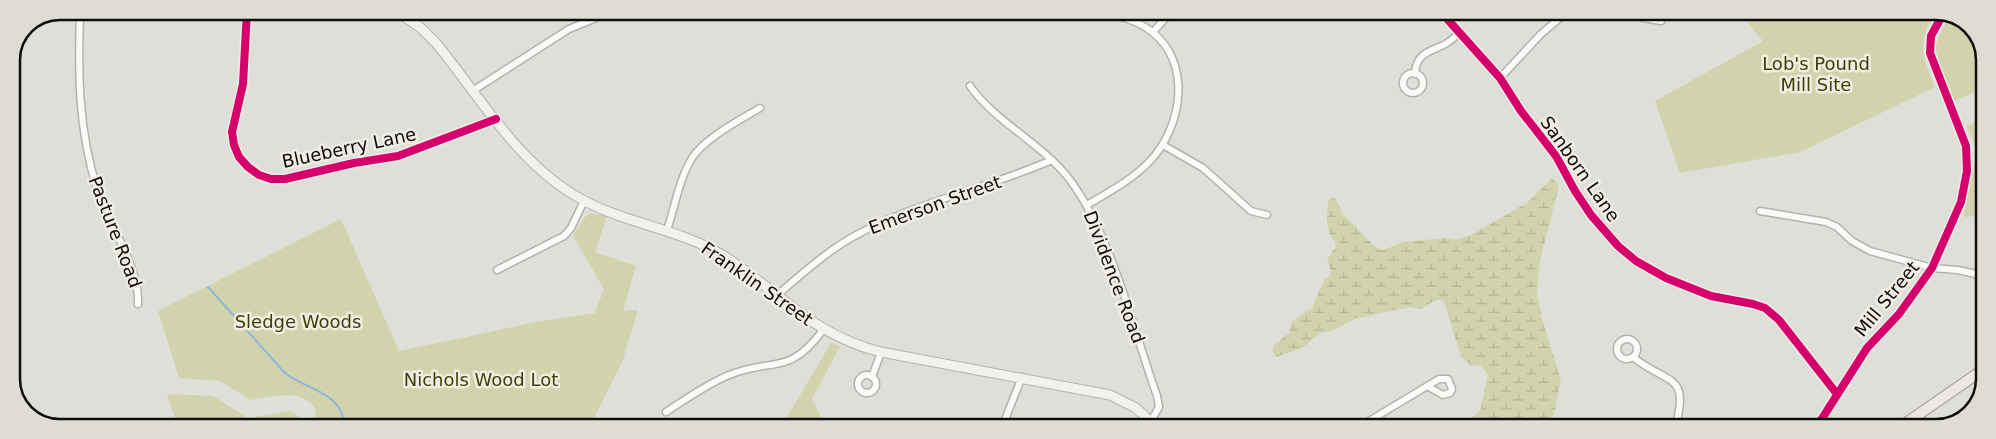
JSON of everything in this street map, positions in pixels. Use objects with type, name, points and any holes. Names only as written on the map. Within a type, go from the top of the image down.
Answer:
[{"type":"main road","name":"Franklin Street","points":[[409,20],[428,34],[539,170],[584,201],[667,230],[714,250],[823,330],[851,344],[881,352],[1110,395],[1130,404],[1148,419]]},
{"type":"main road","points":[[1912,419],[1976,375]]},
{"type":"street","name":"Pasture Road","points":[[80,20],[78,87],[82,130],[97,191],[137,283],[138,304]]},
{"type":"street","name":"Blueberry Lane","points":[[247,20],[245,66],[232,132],[234,145],[239,157],[248,167],[271,179],[285,179],[354,163],[398,156],[496,119]]},
{"type":"street","points":[[474,90],[569,29],[591,20]]},
{"type":"street","points":[[1087,205],[1136,174],[1162,146],[1176,113],[1178,86],[1171,57],[1153,32],[1129,20]]},
{"type":"street","points":[[1153,32],[1164,20]]},
{"type":"street","name":"Sanborn Lane","points":[[1449,20],[1500,78],[1556,156],[1591,216],[1618,246],[1643,266],[1666,278],[1723,300],[1753,304],[1771,312],[1837,394]]},
{"type":"street","points":[[1500,78],[1541,34],[1558,20]]},
{"type":"street","points":[[1655,20],[1661,21]]},
{"type":"street","name":"Mill Street","points":[[1822,419],[1867,348],[1904,308],[1932,268],[1959,210],[1966,180],[1967,163],[1964,137],[1938,78],[1930,52],[1931,36],[1939,20]]},
{"type":"street","points":[[1415,74],[1417,63],[1424,53],[1447,43],[1460,32]]},
{"type":"street","name":"Dividence Road","points":[[970,86],[983,102],[1052,160],[1070,180],[1087,205],[1107,250],[1157,396],[1159,406],[1155,419]]},
{"type":"street","points":[[667,230],[692,157],[707,143],[760,108]]},
{"type":"street","points":[[1162,146],[1206,170],[1251,211],[1267,215]]},
{"type":"street","name":"Emerson Street","points":[[776,296],[832,251],[864,231],[894,218],[1052,160]]},
{"type":"street","points":[[496,270],[564,236],[571,228],[584,201]]},
{"type":"street","points":[[1760,211],[1826,222],[1864,248],[1932,268],[1976,274]]},
{"type":"street","points":[[666,412],[729,375],[780,364],[794,359],[807,350],[823,330]]},
{"type":"street","points":[[872,377],[877,369],[881,352]]},
{"type":"street","points":[[1633,357],[1668,378],[1679,389],[1682,404],[1678,419]]},
{"type":"street","points":[[1005,419],[1022,378]]},
{"type":"street","points":[[1374,419],[1427,386]]},
{"type":"green space","name":"Lob's Pound Mill Site","points":[[1746,20],[1931,20],[1926,32],[1923,50],[1935,87],[1800,152],[1680,173],[1655,101],[1763,41]]},
{"type":"green space","points":[[1946,21],[1956,25],[1966,34],[1975,50],[1976,92],[1955,101],[1938,62],[1935,46]]},
{"type":"green space","points":[[1976,122],[1976,149],[1967,126]]},
{"type":"green space","points":[[1976,157],[1976,216],[1963,217]]},
{"type":"green space","points":[[1552,178],[1559,186],[1540,260],[1537,293],[1542,319],[1561,380],[1552,419],[1471,419],[1480,411],[1488,375],[1481,366],[1470,365],[1461,357],[1445,304],[1441,300],[1436,300],[1421,309],[1410,307],[1354,319],[1332,331],[1320,333],[1302,348],[1276,357],[1272,351],[1275,344],[1289,333],[1291,322],[1312,308],[1324,280],[1329,277],[1331,271],[1327,260],[1336,246],[1327,223],[1329,199],[1335,198],[1343,214],[1372,244],[1381,250],[1403,242],[1444,238],[1455,240],[1471,235],[1527,203]]},
{"type":"green space","points":[[590,213],[607,216],[595,252],[636,266],[623,311],[638,310],[623,360],[594,419],[314,419],[316,409],[310,402],[302,398],[286,395],[251,400],[220,381],[179,378],[158,311],[341,219],[399,351],[537,322],[595,313],[604,289],[573,236],[583,219]]},
{"type":"green space","points":[[831,343],[840,346],[812,399],[822,419],[786,419]]},
{"type":"green space","points":[[167,394],[213,396],[248,418],[290,411],[298,416],[298,419],[175,419]]},
{"type":"waterway","points":[[208,287],[285,373],[331,399],[338,406],[343,419]]},
{"type":"cycle path","points":[[247,20],[243,84],[232,132],[234,145],[239,157],[259,175],[271,179],[285,179],[354,163],[398,156],[496,119]]},
{"type":"cycle path","points":[[1448,20],[1500,78],[1521,111],[1556,156],[1575,191],[1591,215],[1618,246],[1636,261],[1666,278],[1711,296],[1765,308],[1779,320],[1837,394]]},
{"type":"cycle path","points":[[1822,419],[1867,348],[1899,314],[1932,268],[1961,202],[1967,171],[1966,146],[1930,53],[1931,36],[1939,20]]},
{"type":"park label","name":"Sledge Woods","points":[[298,322]]},
{"type":"park label","name":"Nichols Wood Lot","points":[[481,380]]}]
